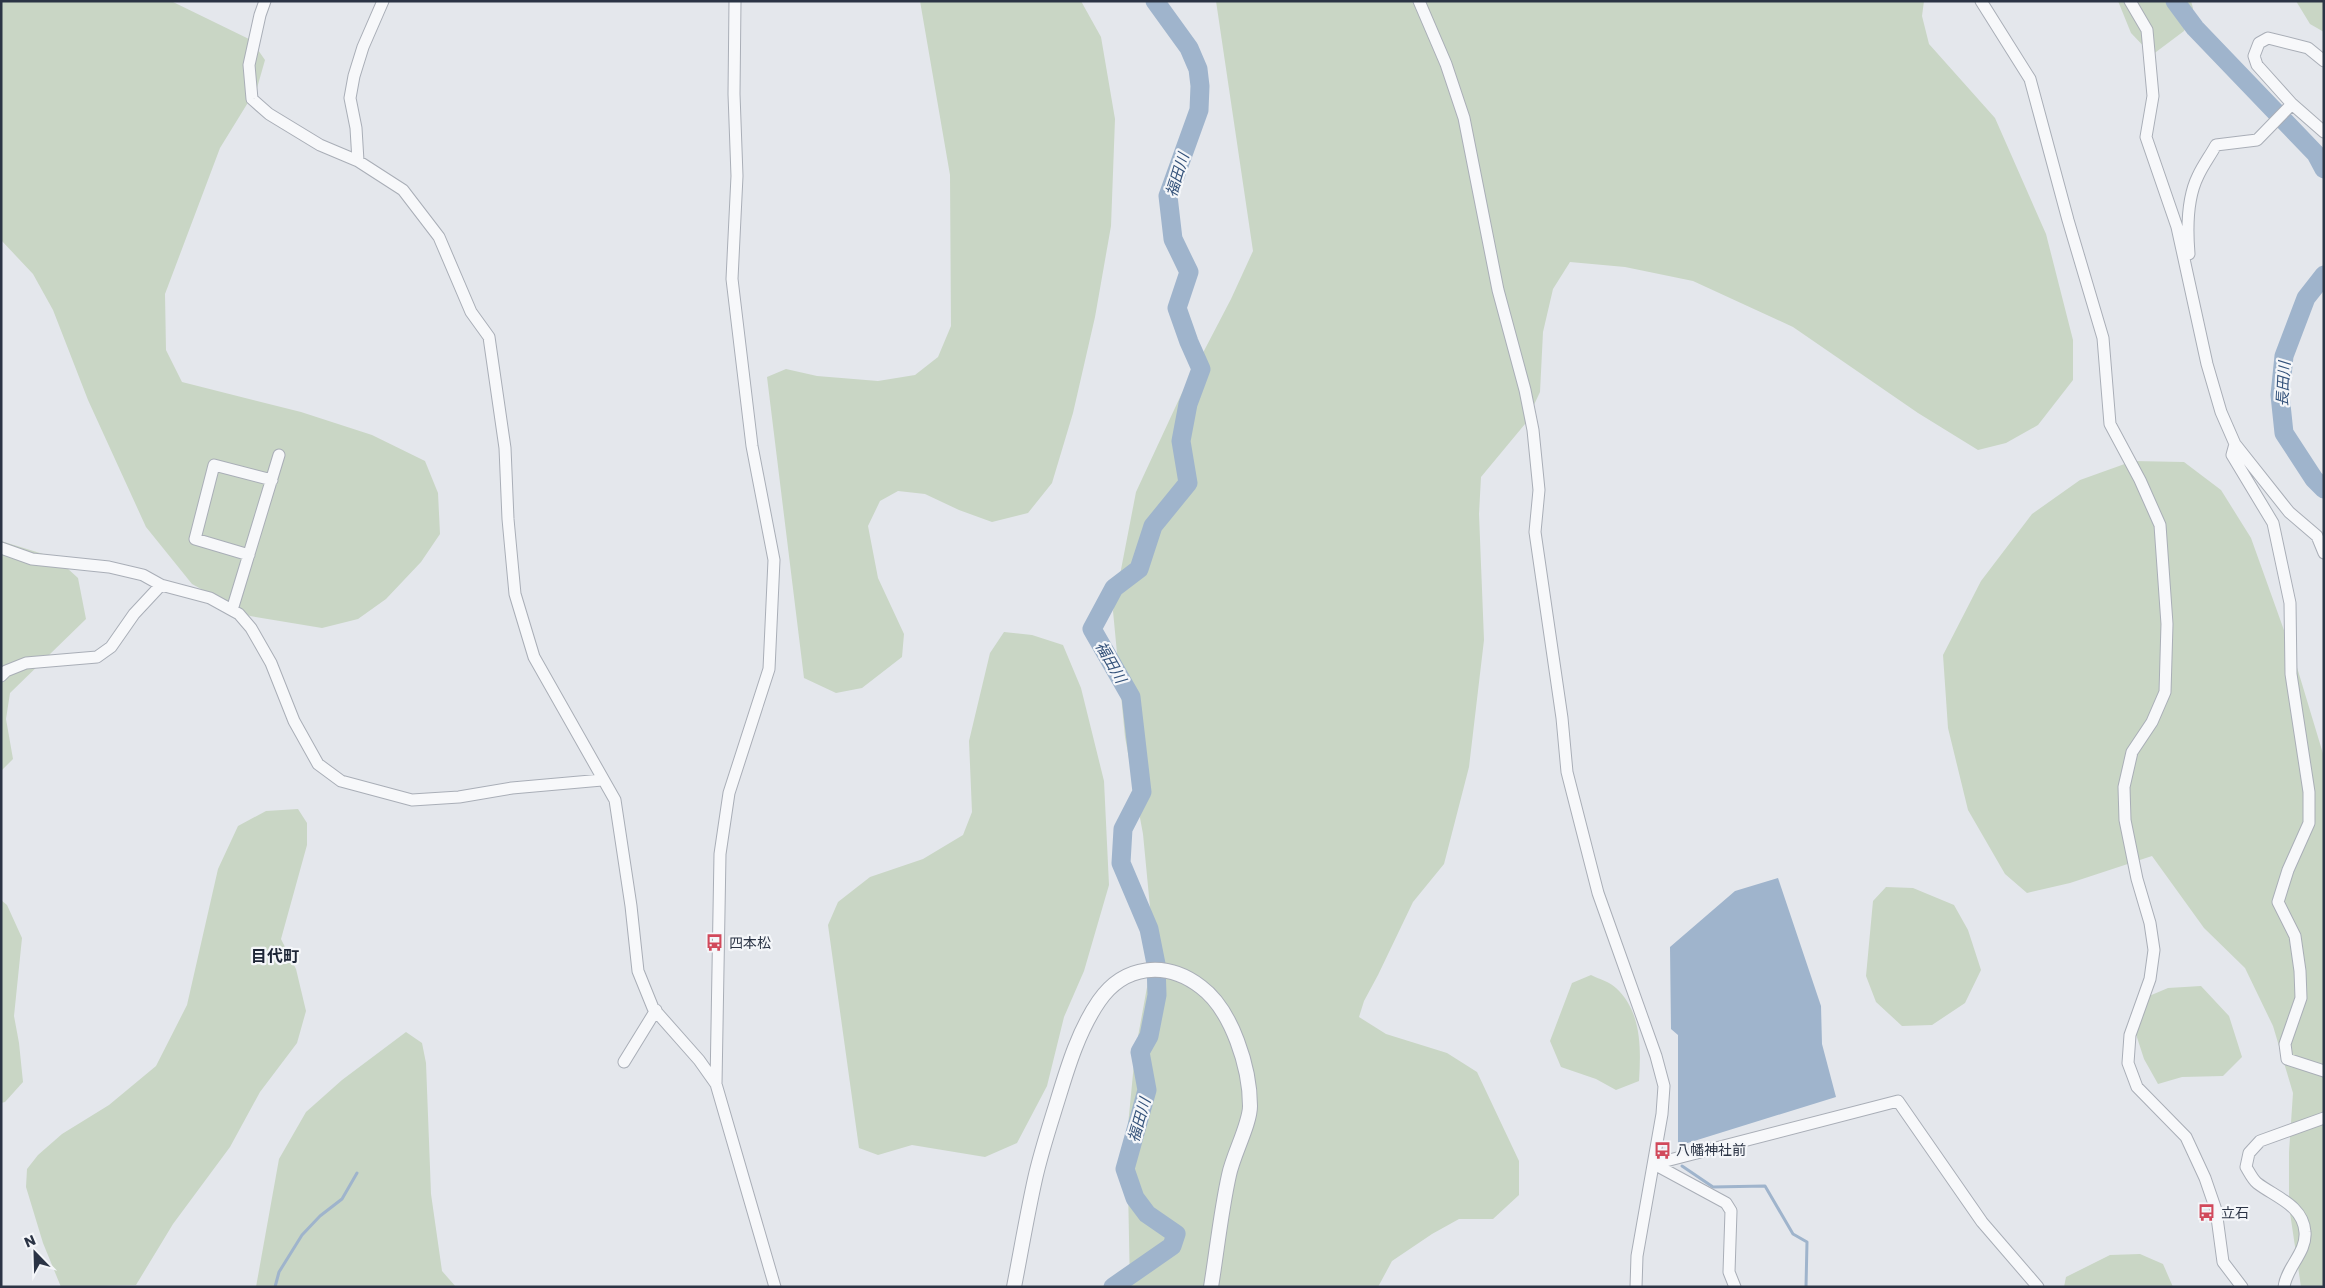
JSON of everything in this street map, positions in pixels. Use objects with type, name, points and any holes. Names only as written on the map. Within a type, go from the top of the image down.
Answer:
[{"type":"street","points":[[265,1],[249,65],[252,99],[269,114],[320,145],[358,161],[403,190],[439,237],[471,312],[489,337],[505,448],[508,519],[515,594],[534,657],[615,800],[633,921],[638,971],[656,1010],[716,1084]]},
{"type":"street","points":[[358,161],[356,128],[350,98],[361,54],[383,1]]},
{"type":"street","points":[[735,1],[734,94],[738,176],[732,279],[752,446],[774,560],[769,668],[729,793],[720,854],[716,1084],[775,1287]]},
{"type":"street","points":[[1419,1],[1446,64],[1464,118],[1498,290],[1533,430],[1539,490],[1536,542],[1562,718],[1567,772],[1598,893],[1656,1056],[1664,1086],[1654,1164],[1637,1256],[1636,1287]]},
{"type":"street","points":[[1981,1],[2030,79],[2068,220],[2103,338],[2110,424],[2140,480],[2160,526],[2167,624],[2165,692],[2152,722],[2132,752],[2124,787],[2126,820],[2137,879],[2150,923],[2154,950],[2150,979],[2130,1035],[2128,1063],[2137,1087],[2186,1137],[2205,1178],[2216,1210],[2223,1262],[2242,1287]]},
{"type":"street","points":[[2130,1],[2147,30],[2152,96],[2146,137],[2177,227],[2207,364],[2221,412],[2235,444],[2289,512],[2317,536],[2324,553]]},
{"type":"street","points":[[2324,60],[2308,48],[2268,38],[2259,43],[2254,56],[2257,65],[2291,105],[2324,132]]},
{"type":"street","points":[[2188,276],[2190,259],[2188,236],[2192,191],[2198,175],[2216,145],[2257,140],[2291,105]]},
{"type":"street","points":[[2235,444],[2232,455],[2273,523],[2285,576],[2290,603],[2290,674],[2309,792],[2309,823],[2288,870],[2278,902],[2295,936],[2300,971],[2301,998],[2285,1044],[2287,1059],[2324,1071]]},
{"type":"street","points":[[232,610],[280,455]]},
{"type":"street","points":[[249,555],[195,539],[214,465],[272,480]]},
{"type":"street","points":[[1,548],[32,559],[109,567],[143,575],[160,586],[210,598],[239,614],[251,628],[272,663],[294,721],[318,764],[341,781],[412,800],[459,797],[512,788],[602,780]]},
{"type":"street","points":[[1,676],[6,671],[26,663],[97,657],[111,647],[134,614],[160,586]]},
{"type":"street","points":[[1014,1287],[1036,1177],[1066,1074],[1083,1031],[1099,1001],[1123,977],[1144,970],[1162,970],[1174,973],[1196,983],[1211,994],[1240,1049],[1249,1084],[1250,1109],[1229,1174],[1211,1287]]},
{"type":"street","points":[[624,1062],[656,1010]]},
{"type":"street","points":[[1654,1164],[1898,1101],[1982,1222],[2038,1287]]},
{"type":"street","points":[[2284,1287],[2285,1280],[2302,1249],[2305,1232],[2298,1214],[2281,1197],[2256,1182],[2246,1167],[2249,1153],[2260,1141],[2324,1118]]},
{"type":"street","points":[[1654,1164],[1726,1203],[1731,1211],[1730,1272],[1735,1287]]},
{"type":"green space","points":[[1,1],[171,1],[251,40],[265,60],[257,88],[220,148],[165,294],[166,350],[182,382],[301,412],[372,435],[425,461],[438,493],[440,534],[421,562],[386,599],[358,619],[322,628],[250,616],[192,584],[146,527],[88,400],[53,310],[33,274],[1,240]]},
{"type":"green space","points":[[920,1],[1081,1],[1101,37],[1115,119],[1111,226],[1095,317],[1073,413],[1052,483],[1028,513],[992,522],[959,510],[925,494],[898,491],[880,501],[868,526],[878,578],[904,634],[902,657],[862,688],[836,693],[804,678],[767,377],[786,369],[817,376],[878,381],[915,375],[938,357],[951,326],[950,175]]},
{"type":"green space","points":[[1216,1],[1924,1],[1922,16],[1929,44],[1995,118],[2046,234],[2073,340],[2073,380],[2038,425],[2006,443],[1978,450],[1918,413],[1793,327],[1693,281],[1625,267],[1570,262],[1553,289],[1543,332],[1540,392],[1525,424],[1481,477],[1479,514],[1484,640],[1469,767],[1444,864],[1413,902],[1364,1001],[1359,1017],[1386,1034],[1447,1053],[1477,1072],[1519,1161],[1519,1195],[1493,1219],[1459,1219],[1432,1234],[1392,1261],[1378,1287],[1130,1287],[1127,1136],[1135,1053],[1154,949],[1143,834],[1125,737],[1113,611],[1136,492],[1181,395],[1231,299],[1253,251]]},
{"type":"green space","points":[[2118,1],[2191,1],[2193,8],[2184,31],[2152,55],[2131,33]]},
{"type":"green space","points":[[2296,1],[2324,1],[2324,32],[2310,24]]},
{"type":"green space","points":[[2133,461],[2184,462],[2221,490],[2251,538],[2296,664],[2324,757],[2324,1287],[2301,1287],[2289,1206],[2289,1152],[2293,1093],[2273,1026],[2245,968],[2204,928],[2152,856],[2070,883],[2027,893],[2005,874],[1968,810],[1948,728],[1943,655],[1981,581],[2032,514],[2080,480]]},
{"type":"green space","points":[[1,541],[56,558],[78,578],[86,619],[10,693],[6,719],[13,759],[1,771]]},
{"type":"green space","points":[[1004,632],[1032,635],[1063,645],[1081,688],[1104,781],[1109,885],[1084,971],[1064,1017],[1047,1086],[1017,1143],[985,1157],[912,1145],[878,1155],[859,1148],[828,925],[838,902],[870,877],[923,859],[963,835],[972,812],[969,741],[990,653]]},
{"type":"green space","points":[[298,809],[307,823],[307,845],[281,939],[296,969],[306,1011],[297,1043],[260,1092],[230,1147],[173,1224],[136,1285],[61,1287],[43,1243],[26,1187],[27,1169],[38,1155],[62,1134],[109,1105],[156,1066],[187,1005],[218,869],[238,826],[266,811]]},
{"type":"green space","points":[[1886,887],[1913,888],[1954,905],[1968,930],[1981,970],[1965,1003],[1932,1025],[1902,1026],[1876,1002],[1866,976],[1873,901]]},
{"type":"green space","points":[[1,900],[7,905],[22,938],[14,1016],[23,1082],[5,1102],[1,1103]]},
{"type":"green space","points":[[1591,975],[1614,986],[1625,998],[1631,1008],[1638,1032],[1640,1056],[1639,1081],[1616,1090],[1596,1079],[1561,1067],[1550,1041],[1572,983]]},
{"type":"green space","points":[[2201,986],[2229,1016],[2242,1057],[2223,1076],[2182,1077],[2158,1084],[2144,1059],[2133,1025],[2142,999],[2168,988]]},
{"type":"green space","points":[[406,1032],[422,1043],[426,1063],[431,1194],[442,1271],[456,1287],[256,1287],[279,1159],[306,1112],[342,1080]]},
{"type":"green space","points":[[2140,1254],[2163,1264],[2173,1287],[2064,1287],[2066,1277],[2110,1255]]},
{"type":"water","points":[[1778,878],[1821,1006],[1822,1044],[1836,1097],[1678,1146],[1678,1035],[1671,1029],[1670,947],[1735,891]]},
{"type":"waterway","name":"福田川","points":[[1113,1287],[1172,1246],[1176,1234],[1147,1214],[1135,1198],[1125,1169],[1147,1090],[1140,1052],[1149,1036],[1157,995],[1156,964],[1149,929],[1121,863],[1123,829],[1142,792],[1131,697],[1092,629],[1114,588],[1139,569],[1153,526],[1188,483],[1181,441],[1188,404],[1201,369],[1177,308],[1189,272],[1173,239],[1168,196],[1199,110],[1200,86],[1198,69],[1189,48],[1155,1]]},
{"type":"waterway","name":"長田川","points":[[2175,1],[2195,28],[2316,154],[2324,169]]},
{"type":"waterway","name":"長田川","points":[[2324,275],[2306,298],[2284,356],[2280,395],[2284,433],[2314,479],[2324,489]]},
{"type":"waterway","points":[[1681,1148],[1684,1142]]},
{"type":"waterway","points":[[1682,1166],[1713,1187],[1765,1186],[1793,1234],[1807,1242],[1806,1287]]},
{"type":"waterway","points":[[275,1287],[279,1272],[302,1235],[320,1216],[342,1199],[357,1173]]},
{"type":"place","name":"四本松","points":[[715,943]]},
{"type":"place","name":"八幡神社前","points":[[1662,1150]]},
{"type":"place","name":"立石","points":[[2207,1213]]},
{"type":"district","name":"目代町","points":[[275,956]]}]
